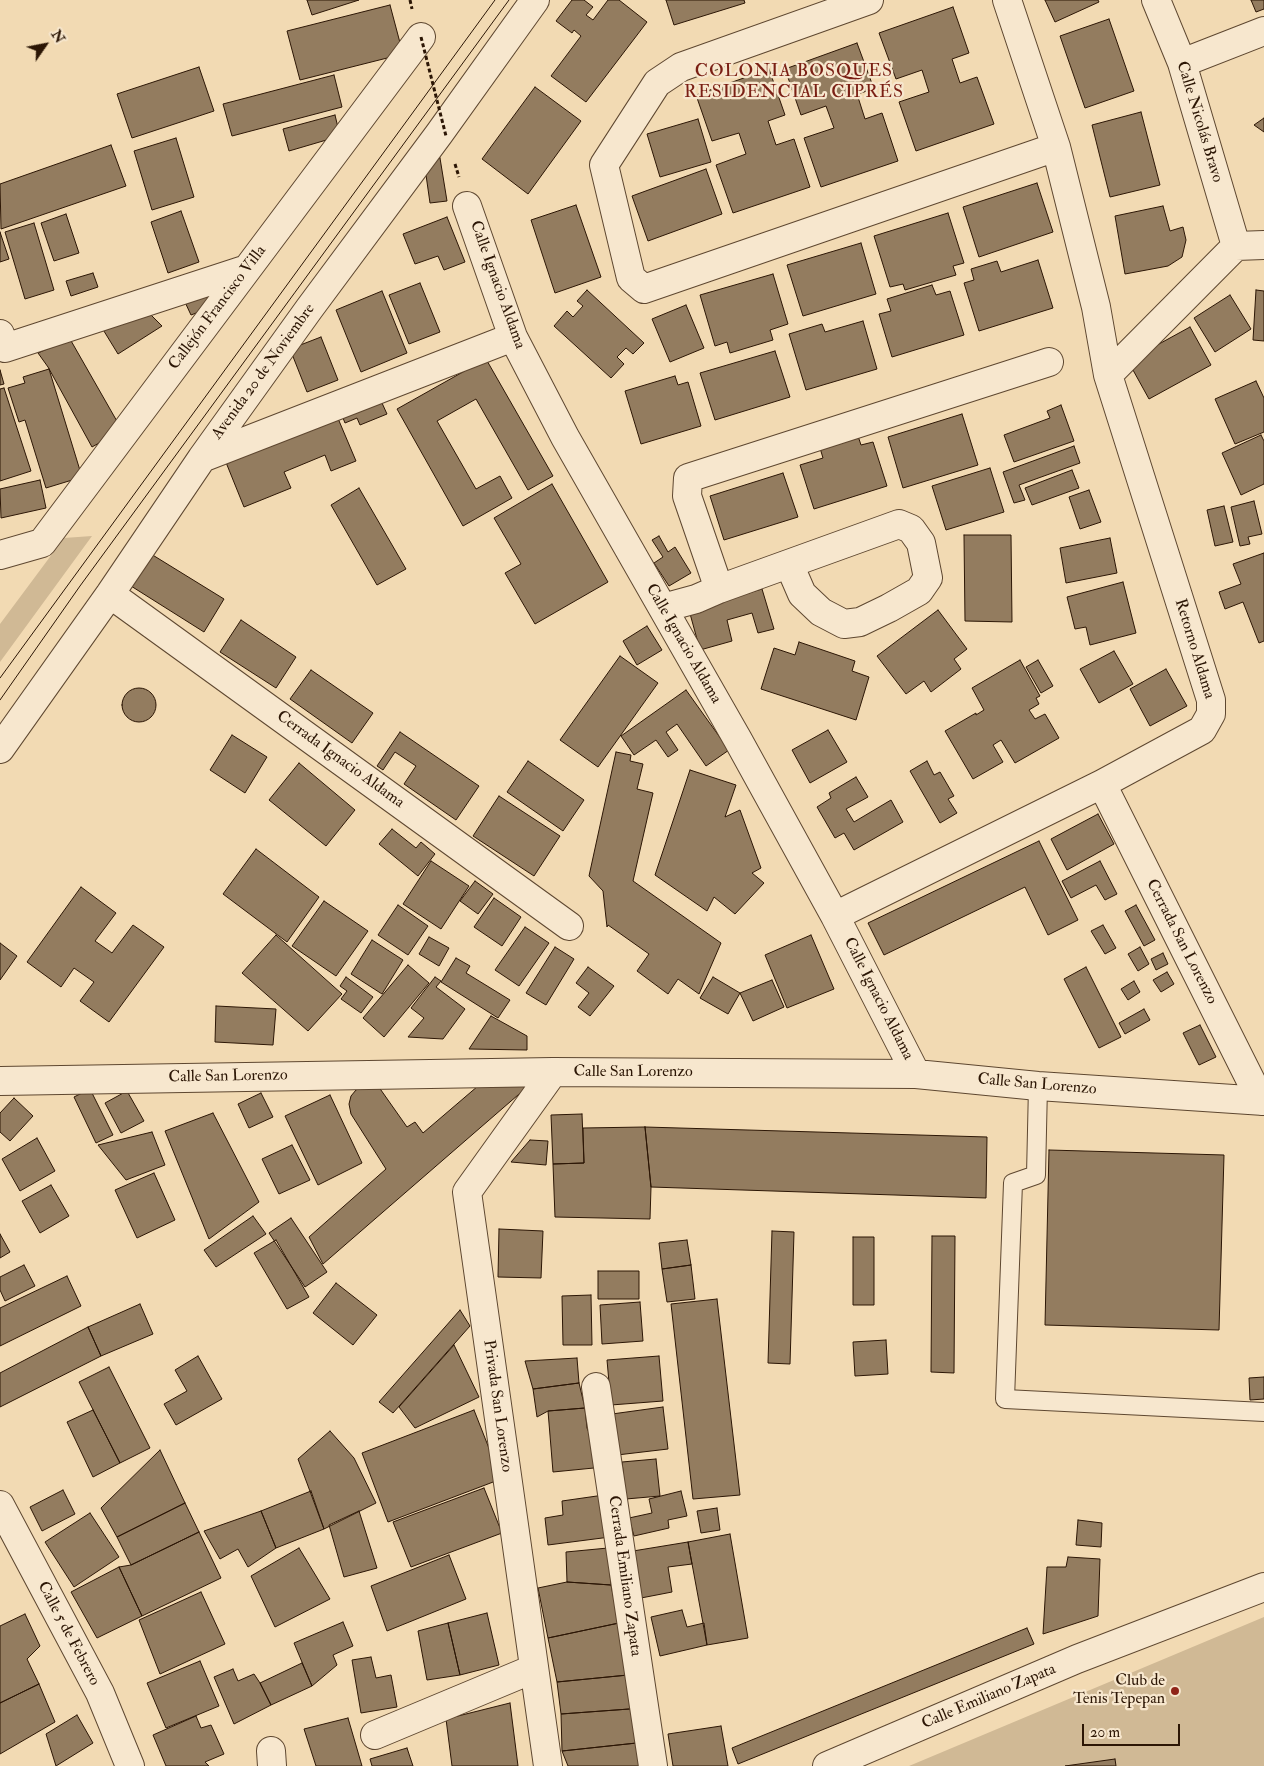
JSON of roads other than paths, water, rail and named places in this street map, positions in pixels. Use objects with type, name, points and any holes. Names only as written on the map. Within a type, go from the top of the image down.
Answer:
[{"type":"street","name":"Avenida 20 de Noviembre","points":[[0,749],[110,594],[202,458],[535,0]]},
{"type":"street","points":[[869,0],[681,67],[657,83],[604,164],[631,278],[644,289],[1056,147]]},
{"type":"street","name":"Retorno Aldama","points":[[835,916],[1102,784],[1202,730],[1211,714],[1211,700],[1108,375],[1096,307],[1056,147],[1007,0]]},
{"type":"street","name":"Calle Nicolás Bravo","points":[[1156,0],[1182,63],[1236,246]]},
{"type":"street","points":[[1182,63],[1264,31]]},
{"type":"street","name":"Callejón Francisco Villa","points":[[0,555],[42,543],[421,37]]},
{"type":"street","name":"Calle Ignacio Aldama","points":[[467,206],[514,337],[565,437],[738,740],[835,916],[916,1074]]},
{"type":"street","points":[[1108,375],[1236,246],[1264,246]]},
{"type":"street","points":[[0,334],[5,348],[247,269]]},
{"type":"street","points":[[202,458],[514,337]]},
{"type":"street","points":[[719,589],[687,496],[688,478],[1049,362]]},
{"type":"street","points":[[663,608],[696,599],[719,589],[899,524],[910,529],[921,543],[928,578],[919,591],[889,608],[860,622],[844,624],[821,612],[802,594],[789,564]]},
{"type":"street","name":"Cerrada Ignacio Aldama","points":[[110,594],[569,926]]},
{"type":"street","name":"Cerrada San Lorenzo","points":[[1102,784],[1262,1101]]},
{"type":"street","name":"Calle San Lorenzo","points":[[0,1081],[553,1072],[916,1074],[1038,1086],[1262,1101]]},
{"type":"street","name":"Privada San Lorenzo","points":[[548,1766],[467,1192],[553,1072]]},
{"type":"street","name":"Cerrada Emiliano Zapata","points":[[596,1387],[653,1766]]},
{"type":"street","name":"Calle 5 de Febrero","points":[[0,1504],[100,1693],[130,1766]]},
{"type":"street","name":"Calle Emiliano Zapata","points":[[827,1766],[1076,1659],[1264,1587]]},
{"type":"street","points":[[375,1735],[533,1669]]},
{"type":"lane","points":[[1038,1086],[1036,1175],[1013,1183],[1005,1399],[1264,1412]]},
{"type":"tram line","points":[[0,678],[495,0]]},
{"type":"tram line","points":[[0,700],[80,586],[509,0]]},
{"type":"place","name":"Club de Tenis Tepepan","points":[[1175,1691]]},
{"type":"district","name":"COLONIA BOSQUES RESIDENCIAL CIPRÉS","points":[[794,82]]}]
